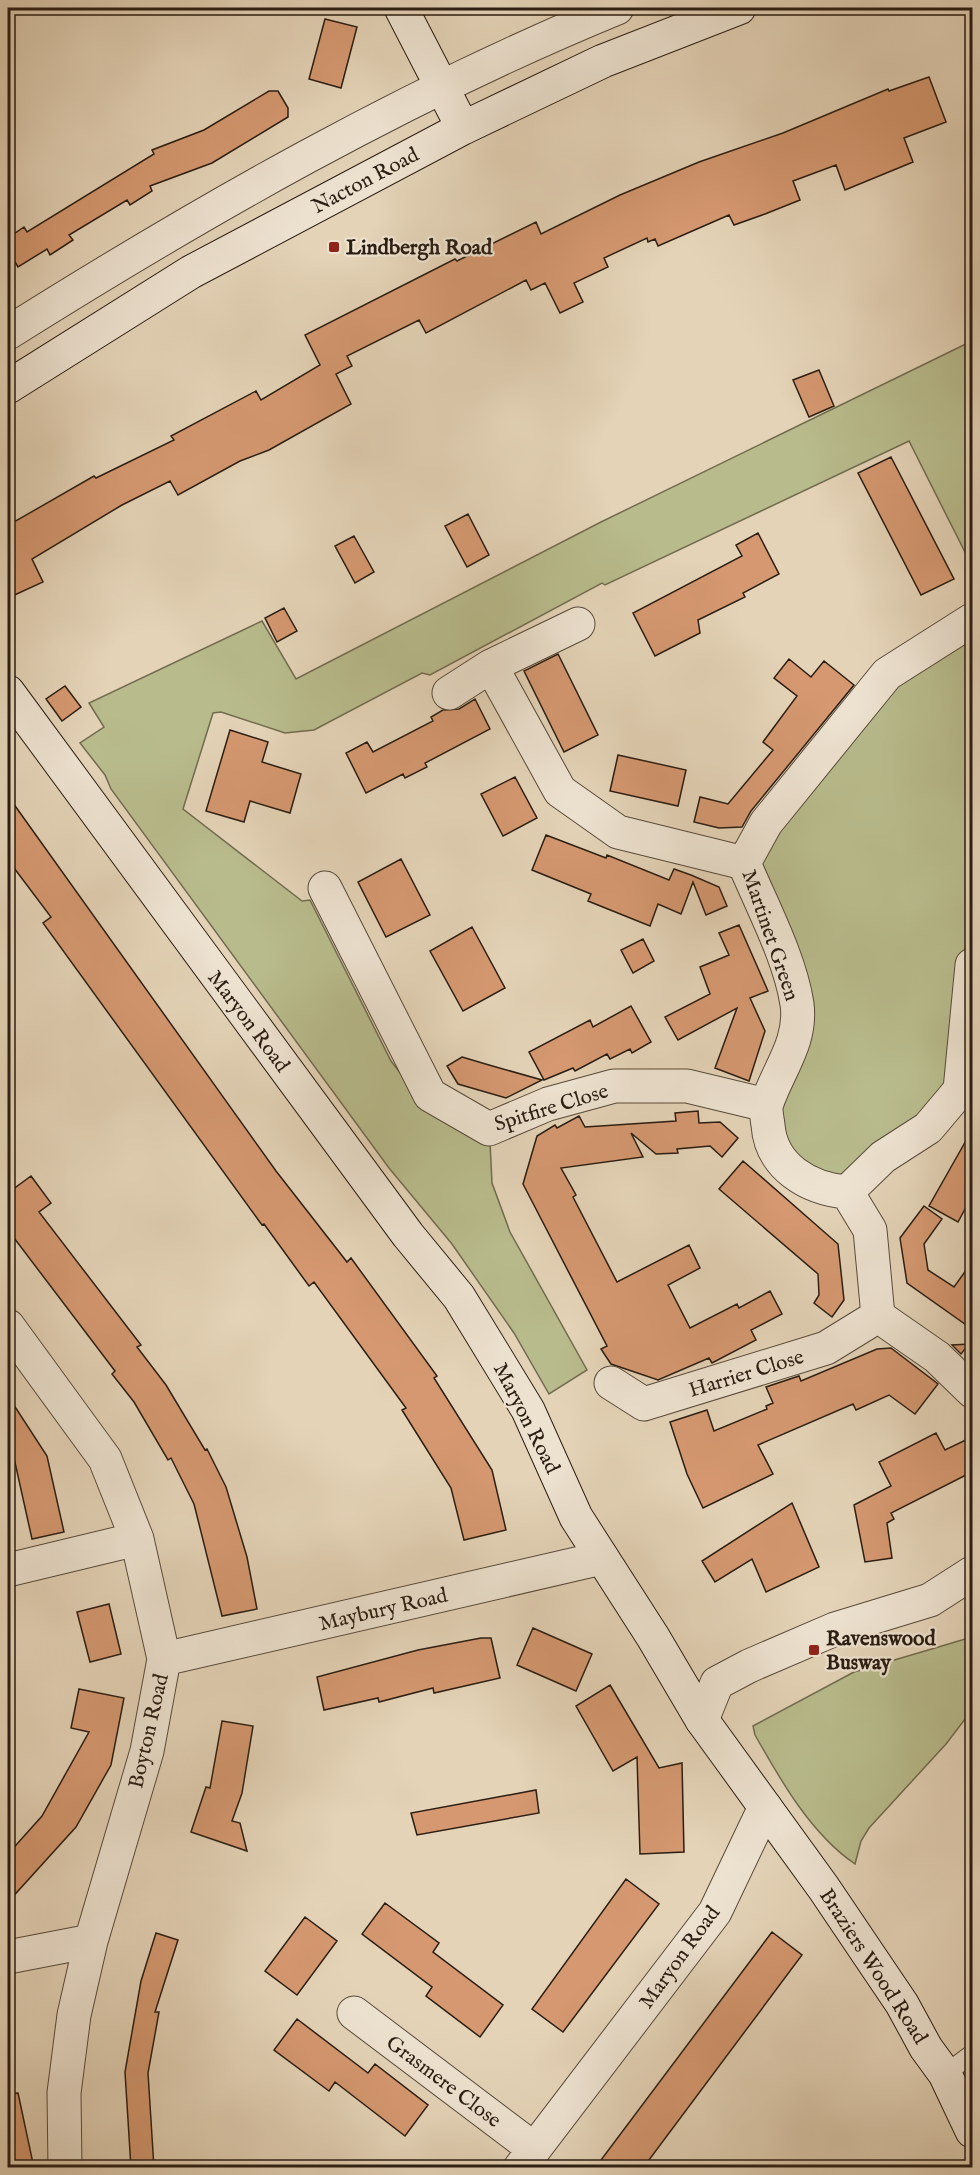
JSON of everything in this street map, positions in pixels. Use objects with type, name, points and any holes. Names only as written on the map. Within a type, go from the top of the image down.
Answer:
[{"type":"street","points":[[401,8],[463,128]]},
{"type":"street","points":[[8,333],[253,186],[550,35],[617,8]]},
{"type":"street","name":"Nacton Road","points":[[8,387],[191,272],[463,128],[603,61],[739,8]]},
{"type":"street","name":"Martinet Green","points":[[766,1105],[794,1046],[797,1005],[789,971],[744,863],[766,823],[887,674],[972,620]]},
{"type":"street","points":[[449,693],[491,666],[578,624]]},
{"type":"street","points":[[491,666],[560,791],[618,832],[744,863]]},
{"type":"street","name":"Maryon Road","points":[[8,692],[408,1236],[459,1298],[528,1410],[576,1517],[653,1637],[702,1720],[765,1807],[715,1912],[527,2158]]},
{"type":"street","name":"Spitfire Close","points":[[326,888],[430,1095],[489,1129],[548,1104],[614,1086],[687,1086],[766,1105]]},
{"type":"street","points":[[766,1105],[769,1134],[780,1159],[805,1182],[825,1190],[847,1192],[883,1157],[928,1128],[966,1092],[972,965]]},
{"type":"street","points":[[847,1192],[870,1230],[878,1317],[937,1357],[972,1391]]},
{"type":"street","name":"Harrier Close","points":[[611,1383],[644,1404],[826,1348],[878,1317]]},
{"type":"street","name":"Boyton Road","points":[[8,1326],[105,1459],[137,1539],[164,1659],[147,1751],[91,1941],[74,2015],[64,2093],[65,2168]]},
{"type":"street","points":[[8,1570],[137,1539]]},
{"type":"street","name":"Maybury Road","points":[[164,1659],[602,1558]]},
{"type":"street","points":[[702,1720],[717,1683],[733,1674],[835,1629],[930,1600],[972,1574]]},
{"type":"street","name":"Braziers Wood Road","points":[[765,1807],[823,1887],[902,2004],[926,2048],[945,2074],[972,2131]]},
{"type":"street","points":[[8,1957],[91,1941]]},
{"type":"street","name":"Grasmere Close","points":[[354,2013],[527,2158]]},
{"type":"lane","points":[[945,2074],[972,2054]]},
{"type":"green space","points":[[972,341],[972,566],[909,441],[605,585],[602,583],[430,675],[422,673],[314,730],[285,733],[221,712],[213,713],[183,809],[302,901],[310,900],[391,1061],[421,1100],[490,1142],[492,1183],[510,1232],[587,1370],[549,1394],[514,1333],[452,1244],[389,1168],[111,789],[105,775],[80,743],[104,727],[89,703],[262,621],[296,679],[601,522]]},
{"type":"green space","points":[[972,620],[972,965],[960,1090],[847,1192],[769,1134],[794,1046],[744,863],[887,674]]},
{"type":"green space","points":[[972,1637],[972,1710],[946,1744],[869,1828],[861,1841],[855,1864],[824,1838],[798,1806],[765,1753],[755,1735],[753,1726],[854,1672]]},
{"type":"building","points":[[325,19],[357,27],[341,88],[309,79]]},
{"type":"building","points":[[929,77],[946,122],[904,138],[913,162],[845,190],[836,165],[793,181],[800,200],[765,214],[734,225],[729,215],[658,246],[655,239],[648,242],[647,238],[604,258],[608,267],[574,283],[583,302],[560,313],[545,283],[531,290],[526,280],[426,333],[419,320],[347,356],[352,366],[336,374],[351,404],[269,450],[240,461],[178,495],[170,481],[122,505],[32,559],[43,582],[8,598],[8,508],[14,522],[94,476],[96,478],[174,440],[171,436],[256,391],[261,400],[320,365],[305,335],[455,259],[457,261],[536,222],[541,234],[620,195],[699,162],[783,133],[888,89],[889,91]]},
{"type":"building","points":[[269,91],[278,91],[288,108],[288,117],[212,163],[150,186],[152,191],[130,205],[127,200],[69,235],[73,240],[50,255],[47,249],[18,267],[8,250],[8,238],[24,227],[27,232],[154,154],[152,150],[204,130]]},
{"type":"building","points":[[819,370],[834,406],[809,417],[793,380]]},
{"type":"building","points":[[891,457],[954,579],[921,595],[858,473]]},
{"type":"building","points":[[468,514],[489,555],[467,567],[445,526]]},
{"type":"building","points":[[758,533],[779,574],[743,593],[745,597],[698,620],[700,633],[655,656],[633,613],[742,556],[736,545]]},
{"type":"building","points":[[354,536],[374,572],[355,583],[335,546]]},
{"type":"building","points":[[284,608],[297,631],[277,642],[265,618]]},
{"type":"building","points":[[558,654],[598,735],[564,752],[524,671]]},
{"type":"building","points":[[789,659],[811,677],[824,661],[854,685],[751,811],[742,827],[719,828],[694,822],[700,797],[728,804],[773,750],[763,742],[797,696],[774,678]]},
{"type":"building","points":[[65,686],[81,707],[62,721],[46,699]]},
{"type":"building","points":[[475,699],[490,729],[425,763],[427,767],[405,778],[403,774],[366,793],[346,753],[367,742],[373,752],[433,721],[431,717],[443,710],[459,709]]},
{"type":"building","points":[[230,730],[268,742],[262,762],[301,774],[290,813],[250,801],[244,822],[206,811]]},
{"type":"building","points":[[618,755],[686,770],[678,806],[610,791]]},
{"type":"building","points":[[515,777],[537,818],[503,836],[481,794]]},
{"type":"building","points":[[8,796],[276,1171],[347,1262],[351,1258],[437,1376],[434,1378],[492,1470],[506,1530],[464,1540],[451,1488],[402,1410],[406,1408],[314,1282],[309,1286],[264,1224],[262,1225],[43,923],[51,917],[8,860]]},
{"type":"building","points":[[546,835],[606,858],[607,855],[669,880],[674,869],[691,875],[719,887],[727,906],[706,915],[693,882],[681,914],[658,904],[650,926],[588,901],[591,894],[532,870]]},
{"type":"building","points":[[401,859],[430,915],[386,937],[358,882]]},
{"type":"building","points":[[739,925],[768,991],[750,998],[765,1031],[749,1081],[715,1068],[737,1008],[678,1040],[665,1017],[710,994],[700,967],[729,955],[719,933]]},
{"type":"building","points":[[472,927],[505,988],[463,1011],[430,951]]},
{"type":"building","points":[[643,939],[654,961],[633,973],[621,950]]},
{"type":"building","points":[[631,1006],[651,1042],[632,1053],[630,1049],[610,1059],[607,1054],[575,1071],[573,1068],[544,1080],[529,1052],[590,1020],[593,1027]]},
{"type":"building","points":[[462,1057],[542,1080],[506,1098],[458,1084],[447,1066]]},
{"type":"building","points":[[698,1111],[699,1123],[720,1122],[738,1138],[722,1157],[710,1146],[677,1149],[678,1153],[656,1154],[631,1133],[643,1157],[561,1168],[576,1195],[573,1197],[617,1282],[689,1245],[700,1268],[668,1285],[690,1328],[737,1304],[739,1308],[770,1291],[782,1314],[751,1330],[756,1340],[712,1363],[709,1358],[658,1380],[611,1364],[601,1349],[607,1346],[523,1184],[537,1136],[555,1125],[557,1128],[579,1116],[585,1127],[676,1121],[675,1113]]},
{"type":"building","points":[[972,1130],[972,1196],[958,1222],[929,1206]]},
{"type":"building","points":[[743,1161],[838,1244],[844,1300],[832,1317],[814,1303],[819,1295],[818,1274],[719,1189]]},
{"type":"building","points":[[31,1176],[51,1203],[39,1212],[141,1345],[137,1347],[166,1385],[205,1450],[207,1449],[226,1487],[247,1557],[257,1609],[222,1616],[194,1504],[171,1458],[168,1460],[134,1402],[112,1374],[115,1371],[8,1230],[8,1193]]},
{"type":"building","points":[[924,1206],[942,1219],[924,1244],[928,1270],[954,1287],[972,1262],[972,1329],[907,1283],[900,1238]]},
{"type":"building","points":[[969,1344],[961,1354],[952,1345]]},
{"type":"building","points":[[891,1348],[938,1384],[915,1414],[889,1395],[856,1410],[853,1404],[758,1445],[773,1474],[703,1508],[687,1474],[670,1422],[707,1410],[714,1431],[767,1409],[766,1406],[773,1403],[766,1387],[799,1376],[801,1381],[877,1349]]},
{"type":"building","points":[[8,1396],[47,1456],[64,1532],[32,1539],[8,1431]]},
{"type":"building","points":[[936,1433],[945,1450],[972,1437],[972,1472],[891,1513],[894,1519],[887,1523],[892,1558],[865,1562],[854,1505],[891,1486],[879,1462]]},
{"type":"building","points":[[792,1503],[819,1567],[766,1592],[752,1559],[715,1582],[702,1561]]},
{"type":"building","points":[[109,1604],[121,1654],[90,1662],[77,1612]]},
{"type":"building","points":[[533,1628],[592,1654],[576,1691],[517,1665]]},
{"type":"building","points":[[491,1638],[500,1678],[434,1693],[433,1688],[379,1702],[378,1698],[324,1710],[317,1677],[418,1650]]},
{"type":"building","points":[[610,1685],[659,1768],[682,1763],[684,1852],[640,1854],[637,1757],[613,1771],[576,1706]]},
{"type":"building","points":[[79,1689],[124,1698],[111,1765],[76,1827],[8,1902],[8,1854],[42,1816],[89,1732],[71,1728]]},
{"type":"building","points":[[222,1721],[253,1726],[242,1793],[232,1821],[240,1823],[247,1851],[191,1832],[206,1787],[210,1788]]},
{"type":"building","points":[[536,1790],[539,1813],[417,1835],[411,1813]]},
{"type":"building","points":[[626,1879],[659,1904],[563,2032],[532,2009]]},
{"type":"building","points":[[385,1903],[439,1943],[433,1952],[503,2005],[480,2037],[426,1996],[432,1987],[362,1934]]},
{"type":"building","points":[[305,1917],[337,1941],[297,1995],[265,1971]]},
{"type":"building","points":[[772,1932],[802,1955],[643,2168],[595,2168]]},
{"type":"building","points":[[156,1933],[178,1940],[155,2012],[159,2012],[148,2073],[154,2168],[131,2168],[125,2072],[141,1981]]},
{"type":"building","points":[[297,2019],[368,2073],[375,2064],[428,2105],[405,2136],[335,2082],[329,2091],[274,2050]]},
{"type":"building","points":[[18,2093],[34,2168],[8,2168],[8,2094]]},
{"type":"place","name":"Lindbergh Road","points":[[334,247]]},
{"type":"place","name":"Ravenswood Busway","points":[[814,1650]]}]
